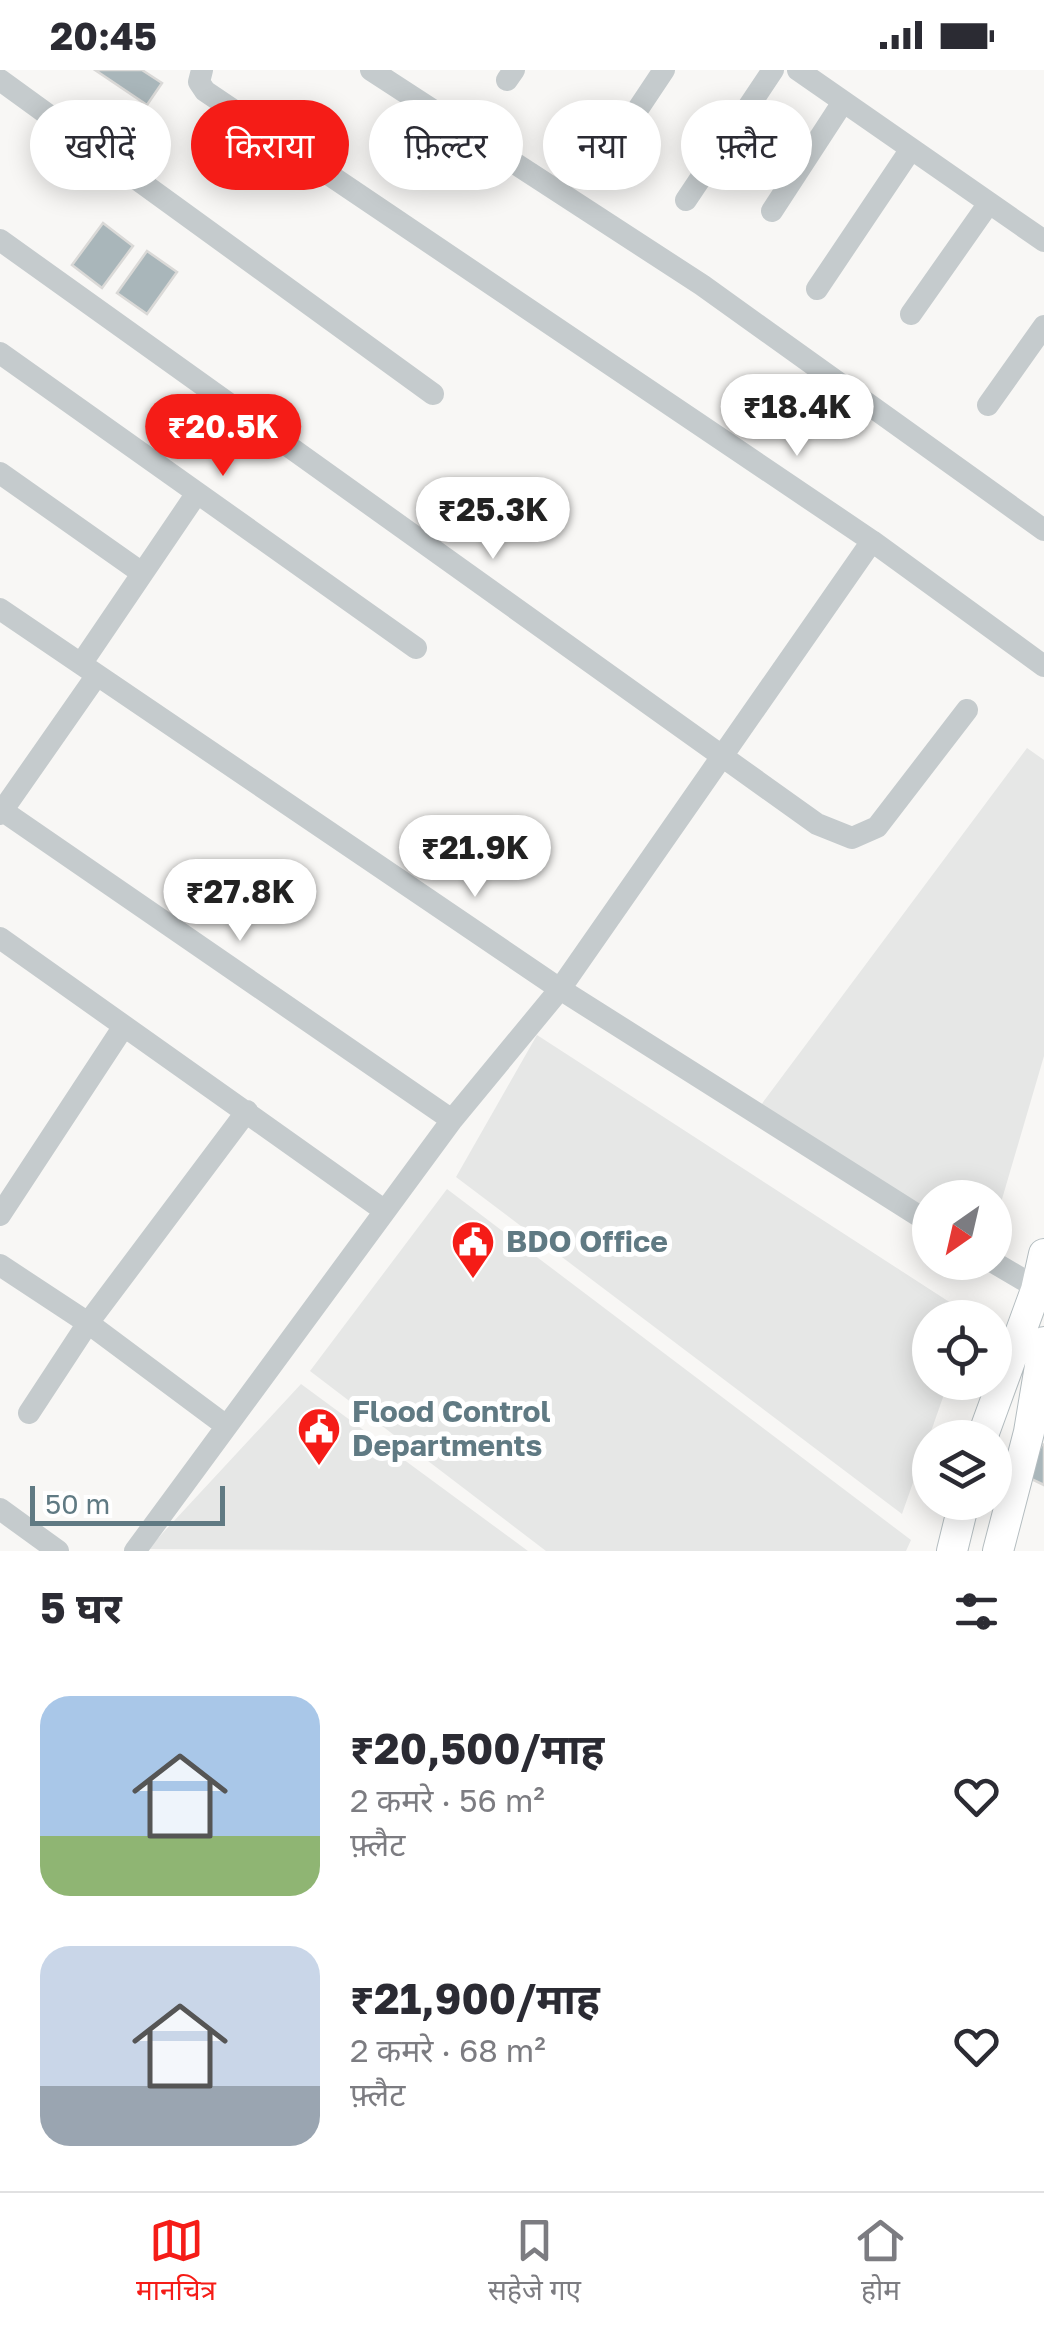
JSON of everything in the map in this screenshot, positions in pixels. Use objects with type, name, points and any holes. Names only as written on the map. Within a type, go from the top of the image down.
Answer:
[{"type":"main road","points":[[998,1551],[1029,1432],[1044,1254]]},
{"type":"main road","points":[[992,1420],[1036,1339]]},
{"type":"main road","points":[[952,1551],[960,1520]]},
{"type":"street","points":[[202,70],[200,82],[205,91],[872,541],[1044,666]]},
{"type":"street","points":[[370,70],[702,285],[1044,530]]},
{"type":"street","points":[[644,100],[664,70]]},
{"type":"street","points":[[686,200],[773,70]]},
{"type":"street","points":[[798,70],[1044,241]]},
{"type":"street","points":[[0,80],[432,394]]},
{"type":"street","points":[[772,210],[843,102]]},
{"type":"street","points":[[817,289],[911,149]]},
{"type":"street","points":[[911,314],[989,203]]},
{"type":"street","points":[[0,240],[817,824],[852,838],[877,828],[966,710]]},
{"type":"street","points":[[988,406],[1044,326]]},
{"type":"street","points":[[0,353],[416,648]]},
{"type":"street","points":[[0,474],[142,574]]},
{"type":"street","points":[[198,494],[142,574],[89,669],[1,811],[452,1120]]},
{"type":"street","points":[[136,1551],[452,1120],[560,989],[872,541]]},
{"type":"street","points":[[0,608],[560,989],[912,1212]]},
{"type":"street","points":[[4,949],[247,1110],[385,1210]]},
{"type":"street","points":[[0,1215],[124,1026]]},
{"type":"street","points":[[29,1413],[88,1323],[247,1110]]},
{"type":"street","points":[[0,1265],[88,1323],[225,1425]]},
{"type":"street","points":[[1012,1274],[1040,1291]]},
{"type":"street","points":[[0,1509],[58,1551]]},
{"type":"shaded area","points":[[1027,748],[1044,760],[1044,1056],[1008,1180],[912,1180],[912,1210],[752,1117]]},
{"type":"shaded area","points":[[537,1035],[946,1300],[912,1300],[912,1400],[942,1400],[935,1420],[912,1420],[912,1486],[902,1514],[456,1177]]},
{"type":"shaded area","name":"BDO Office","points":[[447,1189],[911,1540],[906,1551],[546,1551],[310,1371]]},
{"type":"shaded area","name":"Flood Control Departments","points":[[301,1384],[528,1551],[148,1549]]},
{"type":"building","points":[[95,70],[142,70],[162,83],[150,100],[140,100]]},
{"type":"building","points":[[103,223],[133,246],[102,288],[72,265]]},
{"type":"building","points":[[147,251],[177,272],[147,314],[117,293]]},
{"type":"building","points":[[1044,1445],[1044,1485],[1027,1477]]},
{"type":"place","name":"BDO Office","points":[[473,1280]]},
{"type":"place","name":"Flood Control Departments","points":[[319,1467]]}]
